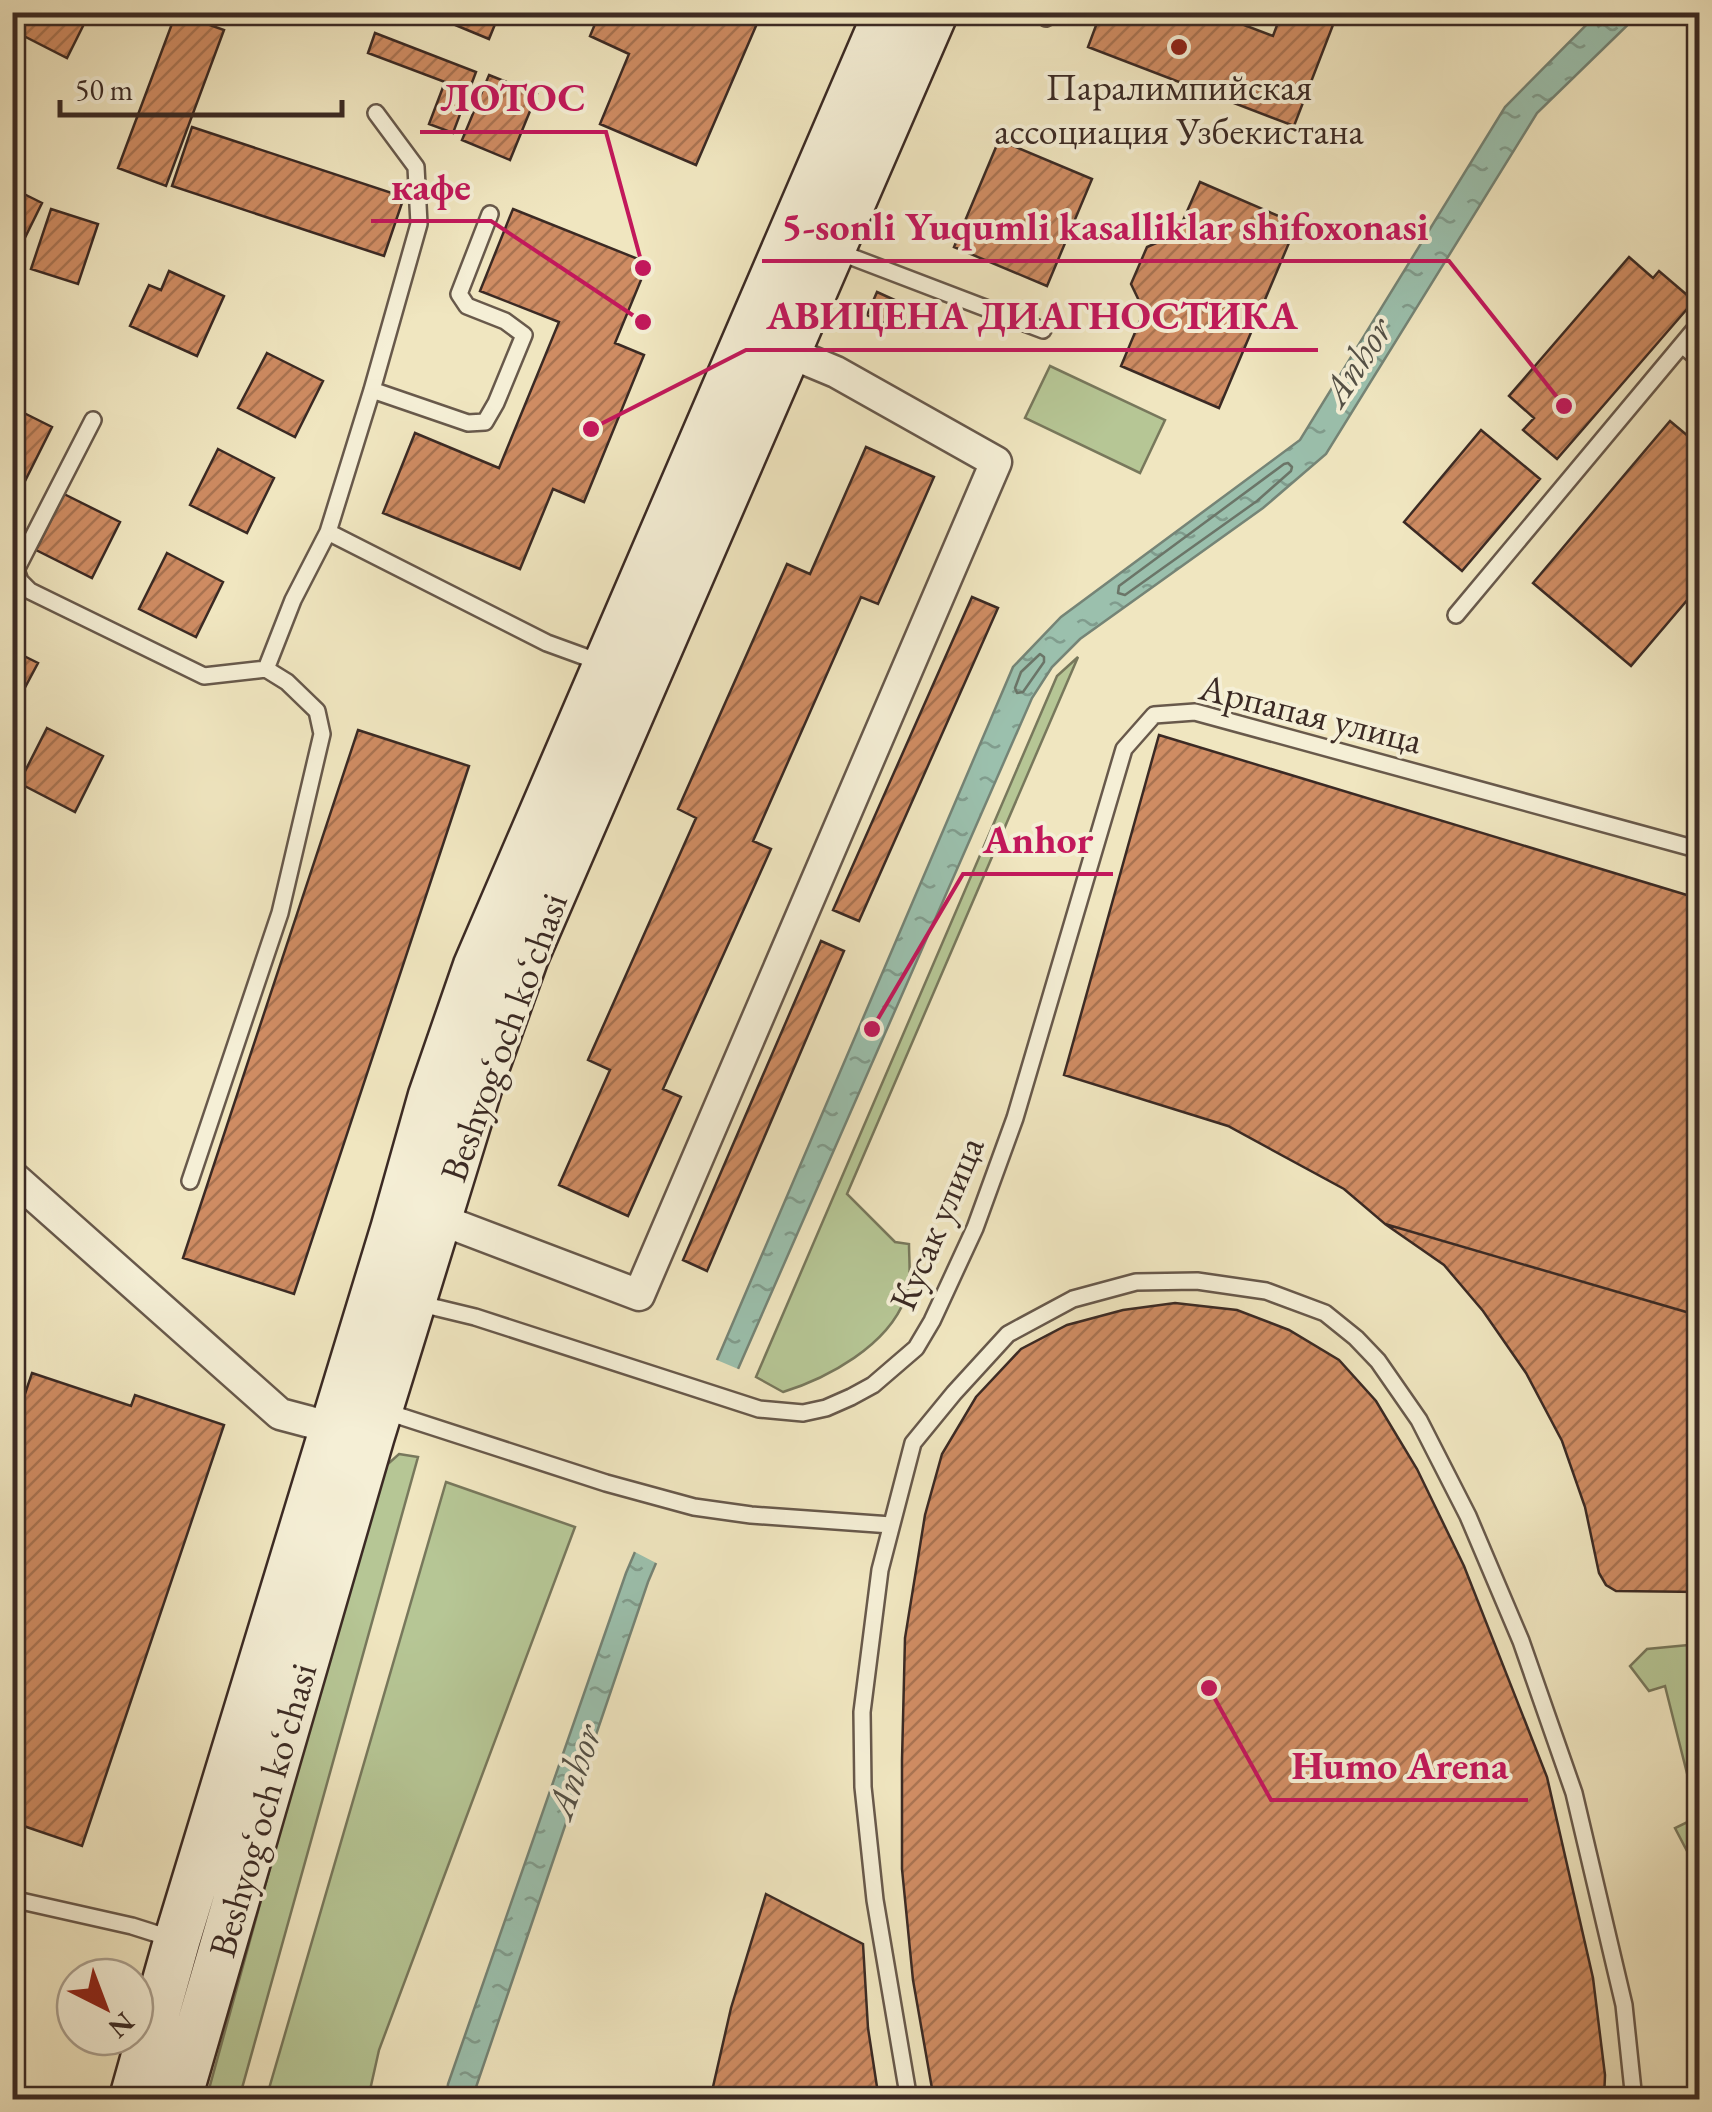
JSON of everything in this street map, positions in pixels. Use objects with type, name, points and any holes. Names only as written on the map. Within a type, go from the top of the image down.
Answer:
[{"type":"main road","name":"Beshyogʻoch koʻchasi","points":[[178,2100],[361,1425],[394,1228],[432,1097],[476,967],[887,12]]},
{"type":"main road","name":"Beshyogʻoch koʻchasi","points":[[132,2100],[176,1940],[361,1425],[413,1302],[479,1087],[524,958],[935,12]]},
{"type":"street","points":[[439,1219],[639,1294],[996,462],[836,372],[788,352]]},
{"type":"street","points":[[12,1176],[280,1414],[361,1425]]},
{"type":"lane","points":[[266,669],[293,600],[328,532],[419,224],[416,167],[376,113]]},
{"type":"lane","points":[[372,390],[468,423],[485,422],[524,334],[505,321],[466,306],[460,294],[490,214]]},
{"type":"lane","points":[[832,250],[1043,330]]},
{"type":"lane","points":[[1456,615],[1700,324]]},
{"type":"lane","points":[[1682,345],[1700,360]]},
{"type":"lane","points":[[93,420],[16,570],[20,581],[30,591],[204,676],[266,669],[287,682],[317,710],[322,734],[280,913],[190,1181]]},
{"type":"lane","points":[[328,532],[547,643],[606,664]]},
{"type":"lane","name":"Арпапая улица","points":[[1065,952],[1124,749],[1154,716],[1195,712],[1700,850]]},
{"type":"lane","name":"Кусак улица","points":[[413,1302],[494,1323],[738,1403],[780,1412],[826,1408],[873,1385],[916,1348],[975,1228],[1015,1118],[1065,952]]},
{"type":"lane","points":[[909,2100],[875,1900],[863,1787],[862,1712],[880,1570],[912,1443],[1008,1334],[1073,1298],[1136,1282],[1197,1281],[1266,1291],[1325,1313],[1378,1361],[1419,1420],[1468,1516],[1521,1640],[1578,1812],[1624,2004],[1634,2100]]},
{"type":"lane","points":[[361,1425],[694,1507],[891,1524]]},
{"type":"lane","points":[[12,1899],[176,1940]]},
{"type":"lane","points":[[1695,2100],[1700,2072]]},
{"type":"shaded area","points":[[1050,366],[1165,420],[1140,473],[1025,418]]},
{"type":"shaded area","points":[[1078,657],[847,1194],[895,1242],[909,1244],[905,1299],[885,1331],[854,1358],[783,1392],[756,1377],[1057,676]]},
{"type":"shaded area","points":[[399,1454],[418,1457],[239,2099],[206,2100],[379,1472]]},
{"type":"shaded area","points":[[446,1482],[575,1527],[379,2050],[368,2099],[266,2099]]},
{"type":"shaded area","points":[[1700,1644],[1699,1874],[1675,1828],[1698,1817],[1665,1686],[1649,1691],[1630,1666],[1647,1649]]},
{"type":"water","name":"Anhor","points":[[1598,13],[1640,13],[1537,113],[1326,454],[1263,508],[1080,639],[1052,667],[1032,698],[648,1582],[472,2099],[446,2100],[448,2084],[626,1573],[1013,667],[1061,617],[1300,440],[1505,107]]},
{"type":"pier","points":[[712,1358],[743,1371],[660,1565],[631,1550]]},
{"type":"building","points":[[23,12],[90,12],[67,58],[14,31]]},
{"type":"building","points":[[424,12],[500,12],[489,39]]},
{"type":"building","points":[[600,12],[634,12],[647,18],[650,12],[762,12],[696,165],[600,124],[629,54],[590,36]]},
{"type":"building","points":[[1101,12],[1210,12],[1273,36],[1282,12],[1338,12],[1294,126],[1088,47]]},
{"type":"building","points":[[176,13],[224,30],[166,186],[118,168]]},
{"type":"building","points":[[375,33],[476,72],[453,133],[429,124],[445,82],[368,53]]},
{"type":"building","points":[[489,75],[537,94],[510,160],[462,140]]},
{"type":"building","points":[[192,127],[404,197],[384,256],[172,186]]},
{"type":"building","points":[[999,140],[1092,179],[1047,286],[954,247]]},
{"type":"building","points":[[1200,182],[1297,224],[1219,408],[1121,366],[1144,311],[1131,284],[1147,247],[1177,234]]},
{"type":"building","points":[[12,188],[42,203],[17,254],[12,252]]},
{"type":"building","points":[[51,209],[98,224],[78,284],[31,269]]},
{"type":"building","points":[[513,209],[648,263],[615,343],[644,355],[584,502],[553,489],[520,569],[383,513],[415,433],[499,468],[559,322],[480,291]]},
{"type":"building","points":[[1629,257],[1653,278],[1659,271],[1694,301],[1557,459],[1523,430],[1534,418],[1509,396]]},
{"type":"building","points":[[169,271],[224,296],[197,356],[130,326],[149,285],[161,290]]},
{"type":"building","points":[[877,292],[899,302],[889,325],[867,315]]},
{"type":"building","points":[[267,353],[323,381],[295,437],[238,408]]},
{"type":"building","points":[[12,407],[52,427],[24,483],[12,477]]},
{"type":"building","points":[[1670,421],[1700,446],[1700,585],[1631,666],[1533,583]]},
{"type":"building","points":[[1481,430],[1540,479],[1462,571],[1404,522]]},
{"type":"building","points":[[866,447],[934,477],[878,604],[861,597],[753,841],[771,849],[663,1089],[681,1097],[628,1216],[559,1185],[610,1070],[588,1060],[696,818],[678,809],[787,564],[810,574]]},
{"type":"building","points":[[218,449],[274,478],[247,533],[190,505]]},
{"type":"building","points":[[64,494],[120,522],[92,578],[36,550]]},
{"type":"building","points":[[167,553],[223,582],[196,637],[139,609]]},
{"type":"building","points":[[972,597],[998,608],[859,921],[833,910]]},
{"type":"building","points":[[12,650],[38,663],[12,712]]},
{"type":"building","points":[[47,728],[103,756],[75,812],[19,783]]},
{"type":"building","points":[[358,730],[469,766],[294,1294],[183,1258]]},
{"type":"building","points":[[1159,735],[1700,899],[1700,1316],[1385,1224],[1344,1189],[1228,1126],[1064,1075]]},
{"type":"building","points":[[821,941],[844,951],[707,1271],[683,1260]]},
{"type":"building","points":[[1385,1224],[1700,1316],[1700,1592],[1616,1591],[1606,1585],[1599,1573],[1585,1507],[1562,1441],[1526,1373],[1483,1311],[1444,1265]]},
{"type":"building","points":[[1175,1303],[1237,1310],[1289,1330],[1339,1360],[1376,1401],[1417,1469],[1464,1566],[1547,1777],[1593,1978],[1605,2075],[1604,2100],[934,2100],[913,1980],[902,1869],[902,1760],[905,1638],[925,1515],[942,1454],[976,1397],[1021,1349],[1067,1325],[1123,1310]]},
{"type":"building","points":[[32,1373],[131,1406],[135,1395],[224,1425],[82,1846],[12,1822],[12,1432]]},
{"type":"building","points":[[766,1894],[863,1944],[868,2028],[879,2100],[710,2100],[731,2008]]},
{"type":"place","name":"Паралимпийская ассоциация Узбекистана","points":[[1179,47]]},
{"type":"place","name":"ЛОТОС","points":[[643,268]]},
{"type":"place","name":"кафе","points":[[643,322]]},
{"type":"place","name":"5-sonli Yuqumli kasalliklar shifoxonasi","points":[[1564,406]]},
{"type":"place","name":"АВИЦЕНА ДИАГНОСТИКА","points":[[591,429]]},
{"type":"place","name":"Anhor","points":[[872,1029]]},
{"type":"place","name":"Humo Arena","points":[[1209,1688]]}]
